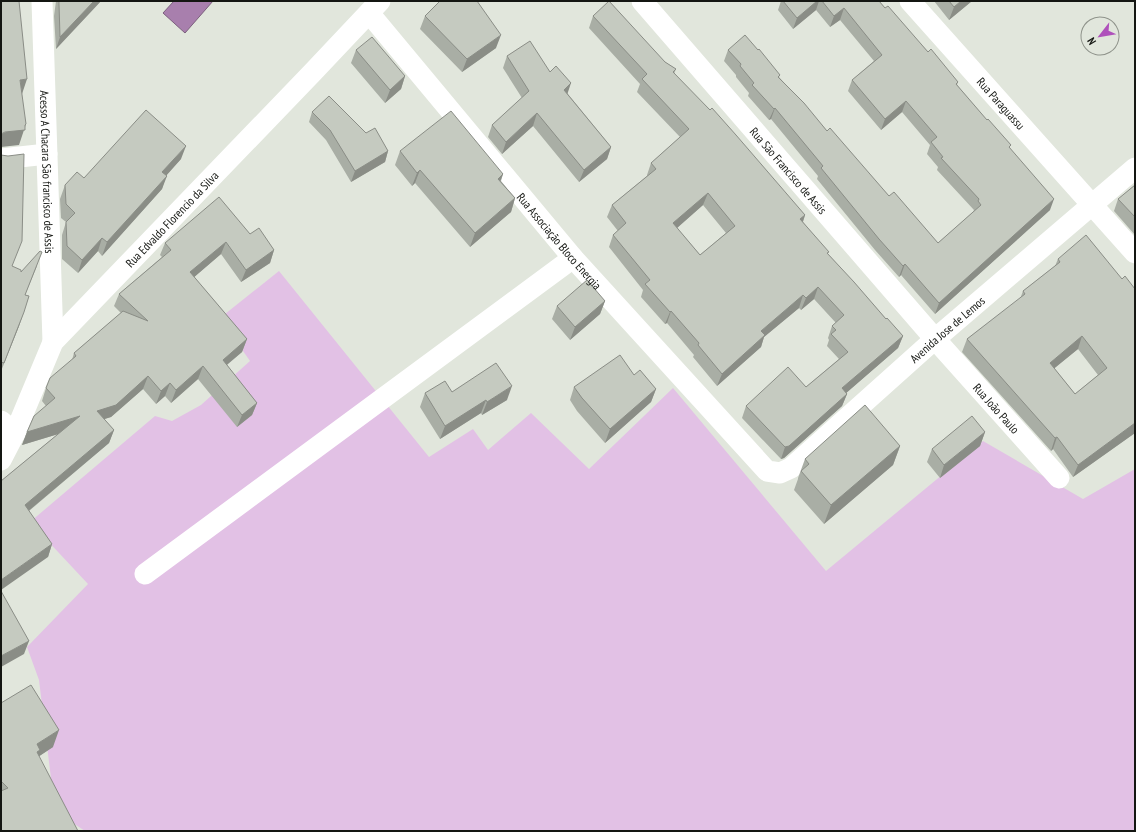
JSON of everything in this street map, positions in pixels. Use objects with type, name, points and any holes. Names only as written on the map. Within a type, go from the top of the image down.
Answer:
[{"type":"street","name":"Acesso A Chacara São francisco de Assis","points":[[42,1],[53,342]]},
{"type":"street","name":"Rua São Francisco de Assis","points":[[642,1],[935,339]]},
{"type":"street","name":"Rua Paraguassu","points":[[910,1],[1135,253]]},
{"type":"street","name":"Rua Associação Bloco Energia","points":[[374,7],[573,258],[758,462]]},
{"type":"street","name":"Rua Edvaldo Florencio da Silva","points":[[1,460],[8,427],[53,342],[374,7]]},
{"type":"street","points":[[1,159],[47,154]]},
{"type":"street","name":"Avenida Jose de Lemos","points":[[758,462],[767,471],[780,473],[791,468],[935,339],[1135,168]]},
{"type":"street","points":[[145,574],[573,258]]},
{"type":"street","name":"Rua João Paulo","points":[[935,339],[1059,478]]},
{"type":"shaded area","points":[[174,1],[213,1],[185,33],[163,13]]},
{"type":"shaded area","points":[[279,271],[429,457],[473,429],[488,450],[531,413],[589,469],[673,388],[826,571],[983,441],[1083,499],[1135,469],[1135,831],[85,831],[55,811],[39,680],[27,647],[88,584],[30,522],[155,416],[172,421],[201,405],[250,361],[220,318]]},
{"type":"building","points":[[1,1],[19,1],[27,79],[20,80],[26,124],[25,130],[5,132],[1,134]]},
{"type":"building","points":[[59,1],[94,1],[60,37],[59,4]]},
{"type":"building","points":[[440,1],[477,1],[501,35],[467,59],[425,16]]},
{"type":"building","points":[[609,1],[665,62],[676,69],[673,72],[710,110],[712,108],[736,135],[805,215],[800,219],[829,252],[827,253],[903,336],[842,388],[847,394],[789,446],[785,447],[746,406],[788,367],[806,387],[848,352],[831,334],[836,330],[832,326],[844,315],[818,287],[806,298],[803,295],[761,331],[765,335],[722,374],[698,345],[699,343],[645,284],[650,280],[613,235],[626,223],[612,205],[656,169],[651,163],[689,129],[642,79],[647,74],[593,16]],"holes":[[[708,193],[735,226],[700,255],[673,223]]]},
{"type":"building","points":[[783,1],[817,1],[797,18]]},
{"type":"building","points":[[822,1],[879,1],[885,8],[888,6],[928,52],[931,49],[958,82],[956,84],[1011,145],[1009,147],[1054,199],[939,303],[905,264],[903,266],[879,239],[821,168],[823,166],[775,108],[774,109],[752,85],[754,83],[740,66],[741,64],[728,50],[745,35],[758,50],[759,49],[780,75],[778,77],[804,103],[827,131],[830,128],[889,196],[894,192],[938,243],[981,205],[978,201],[979,199],[941,158],[943,157],[931,142],[937,137],[906,101],[885,119],[852,80],[882,55],[844,8],[834,16]]},
{"type":"building","points":[[949,1],[961,1],[954,7]]},
{"type":"building","points":[[372,37],[405,76],[390,90],[356,50]]},
{"type":"building","points":[[530,41],[550,72],[556,66],[571,83],[564,90],[611,147],[584,170],[537,113],[506,142],[492,125],[529,91],[507,56]]},
{"type":"building","points":[[329,96],[366,133],[375,128],[388,151],[355,171],[330,130],[312,112]]},
{"type":"building","points":[[146,110],[186,146],[162,172],[167,176],[107,242],[102,238],[82,260],[67,246],[66,222],[75,213],[66,204],[65,185],[77,172],[84,178]]},
{"type":"building","points":[[451,111],[503,174],[498,179],[515,198],[475,233],[420,170],[417,173],[400,151]]},
{"type":"building","points":[[24,154],[22,241],[12,266],[21,270],[21,272],[40,251],[42,252],[25,295],[29,296],[24,312],[4,363],[1,362],[1,155],[8,156]]},
{"type":"building","points":[[1135,185],[1135,217],[1118,199]]},
{"type":"building","points":[[219,197],[250,234],[259,228],[274,250],[246,270],[226,242],[190,272],[247,339],[223,360],[257,403],[242,415],[203,366],[176,390],[170,383],[161,391],[148,376],[116,405],[97,411],[114,430],[25,505],[52,544],[1,580],[1,481],[80,416],[27,432],[34,416],[55,398],[46,388],[50,378],[76,356],[74,353],[123,311],[148,321],[119,294],[171,250],[165,243]]},
{"type":"building","points":[[1086,235],[1122,279],[1125,276],[1135,289],[1135,423],[1078,465],[1057,437],[1055,438],[967,339],[1025,294],[1023,291],[1060,262],[1058,259]],"holes":[[[1082,336],[1107,368],[1075,394],[1050,363]]]},
{"type":"building","points":[[587,280],[605,301],[575,327],[557,306]]},
{"type":"building","points":[[620,355],[634,375],[640,370],[656,389],[610,429],[574,387]]},
{"type":"building","points":[[496,363],[512,386],[487,402],[486,400],[445,426],[425,393],[445,381],[452,392]]},
{"type":"building","points":[[865,405],[900,446],[831,505],[801,471],[809,464],[805,459]]},
{"type":"building","points":[[972,416],[985,432],[944,465],[932,449]]},
{"type":"building","points":[[1,591],[29,641],[1,656]]},
{"type":"building","points":[[31,685],[59,730],[37,744],[40,750],[37,752],[78,831],[1,831],[1,791],[8,788],[1,781],[1,703]]}]
